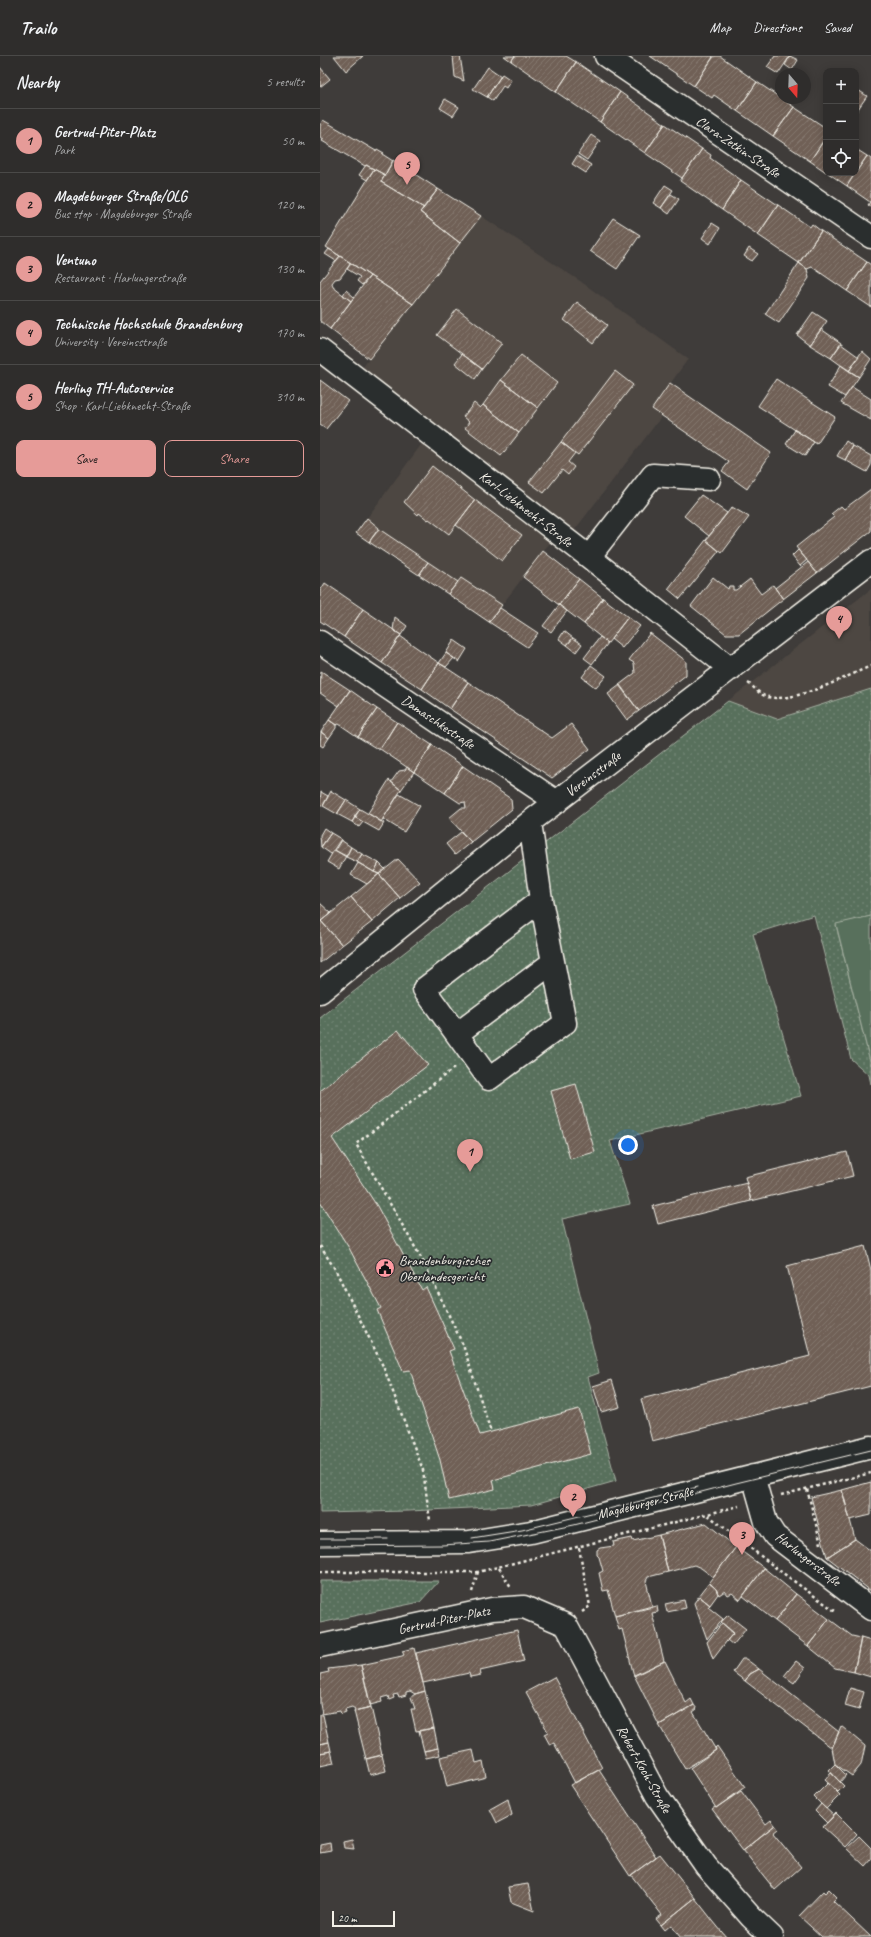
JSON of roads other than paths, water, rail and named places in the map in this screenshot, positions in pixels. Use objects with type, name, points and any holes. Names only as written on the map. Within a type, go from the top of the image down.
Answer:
[{"type":"street","name":"Clara-Zetkin-Straße","points":[[606,56],[871,237]]},
{"type":"street","name":"Karl-Liebknecht-Straße","points":[[320,350],[589,557],[731,669]]},
{"type":"street","points":[[589,557],[653,475],[708,479]]},
{"type":"street","name":"Vereinsstraße","points":[[320,992],[530,822],[871,561]]},
{"type":"street","name":"Damaschkestraße","points":[[320,642],[557,802]]},
{"type":"street","points":[[530,822],[542,900],[565,1023],[489,1079],[424,989],[542,900]]},
{"type":"street","points":[[457,1034],[553,962]]},
{"type":"street","name":"Magdeburger Straße","points":[[320,1543],[469,1542],[493,1539],[531,1532],[871,1447]]},
{"type":"street","name":"Harlungerstraße","points":[[754,1476],[766,1522],[776,1536],[871,1608]]},
{"type":"street","name":"Gertrud-Piter-Platz","points":[[320,1646],[492,1609],[524,1608],[566,1625]]},
{"type":"street","name":"Robert-Koch-Straße","points":[[566,1625],[657,1796],[706,1866],[751,1917],[772,1937]]},
{"type":"tram line","points":[[320,1546],[442,1545],[489,1542],[574,1525],[871,1450]]},
{"type":"tram line","points":[[472,1538],[522,1530],[698,1487]]},
{"type":"tram line","points":[[320,1539],[388,1539]]},
{"type":"place","name":"Herling TH-Autoservice","points":[[407,185]]},
{"type":"place","name":"Technische Hochschule Brandenburg","points":[[839,639]]},
{"type":"place","name":"Gertrud-Piter-Platz","points":[[470,1172]]},
{"type":"place","name":"Brandenburgisches Oberlandesgericht","points":[[385,1268]]},
{"type":"place","name":"Magdeburger Straße/OLG","points":[[573,1517]]},
{"type":"place","name":"Ventuno","points":[[742,1555]]}]
